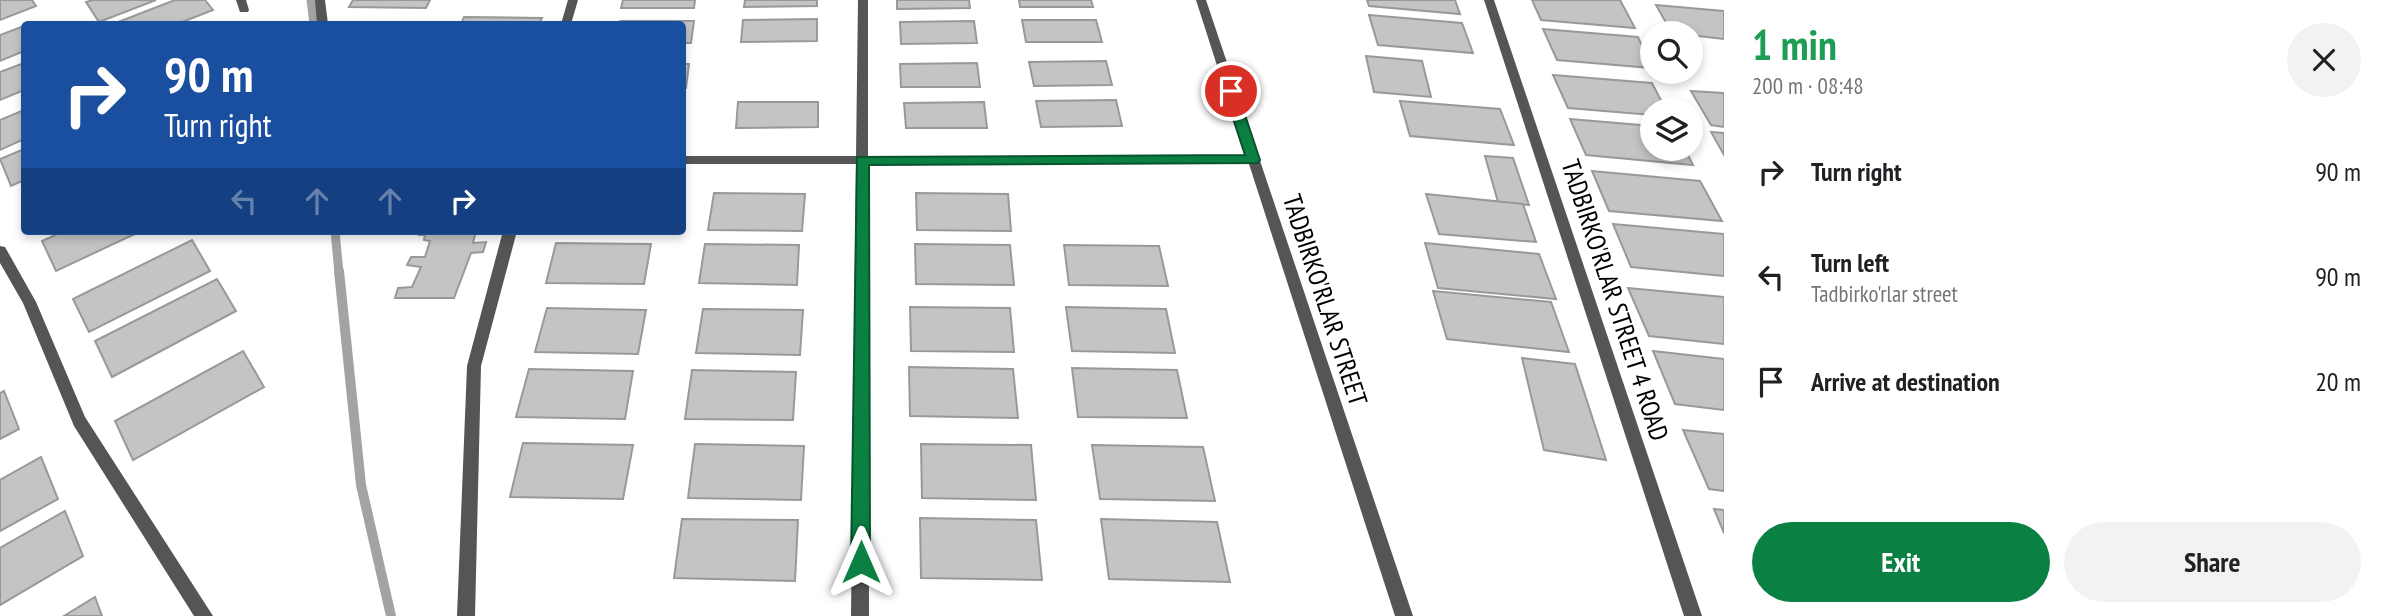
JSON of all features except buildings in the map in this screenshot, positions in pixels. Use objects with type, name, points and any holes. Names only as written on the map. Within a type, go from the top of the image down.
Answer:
[{"type":"street","points":[[320,0],[323,21]]},
{"type":"street","points":[[567,21],[573,0]]},
{"type":"street","points":[[860,616],[863,0]]},
{"type":"street","name":"TADBIRKO'RLAR STREET","points":[[1201,0],[1404,616]]},
{"type":"street","name":"TADBIRKO'RLAR STREET 4 ROAD","points":[[1489,0],[1693,616]]},
{"type":"street","points":[[686,160],[1253,160]]},
{"type":"street","points":[[466,616],[474,366],[509,235]]},
{"type":"street","points":[[0,251],[29,302],[79,421],[204,616]]},
{"type":"waterway","points":[[311,0],[314,21]]},
{"type":"waterway","points":[[335,235],[339,273]]},
{"type":"waterway","points":[[339,271],[361,485],[391,616]]},
{"type":"route","points":[[861,562],[862,160],[1253,160],[1231,91]]}]
